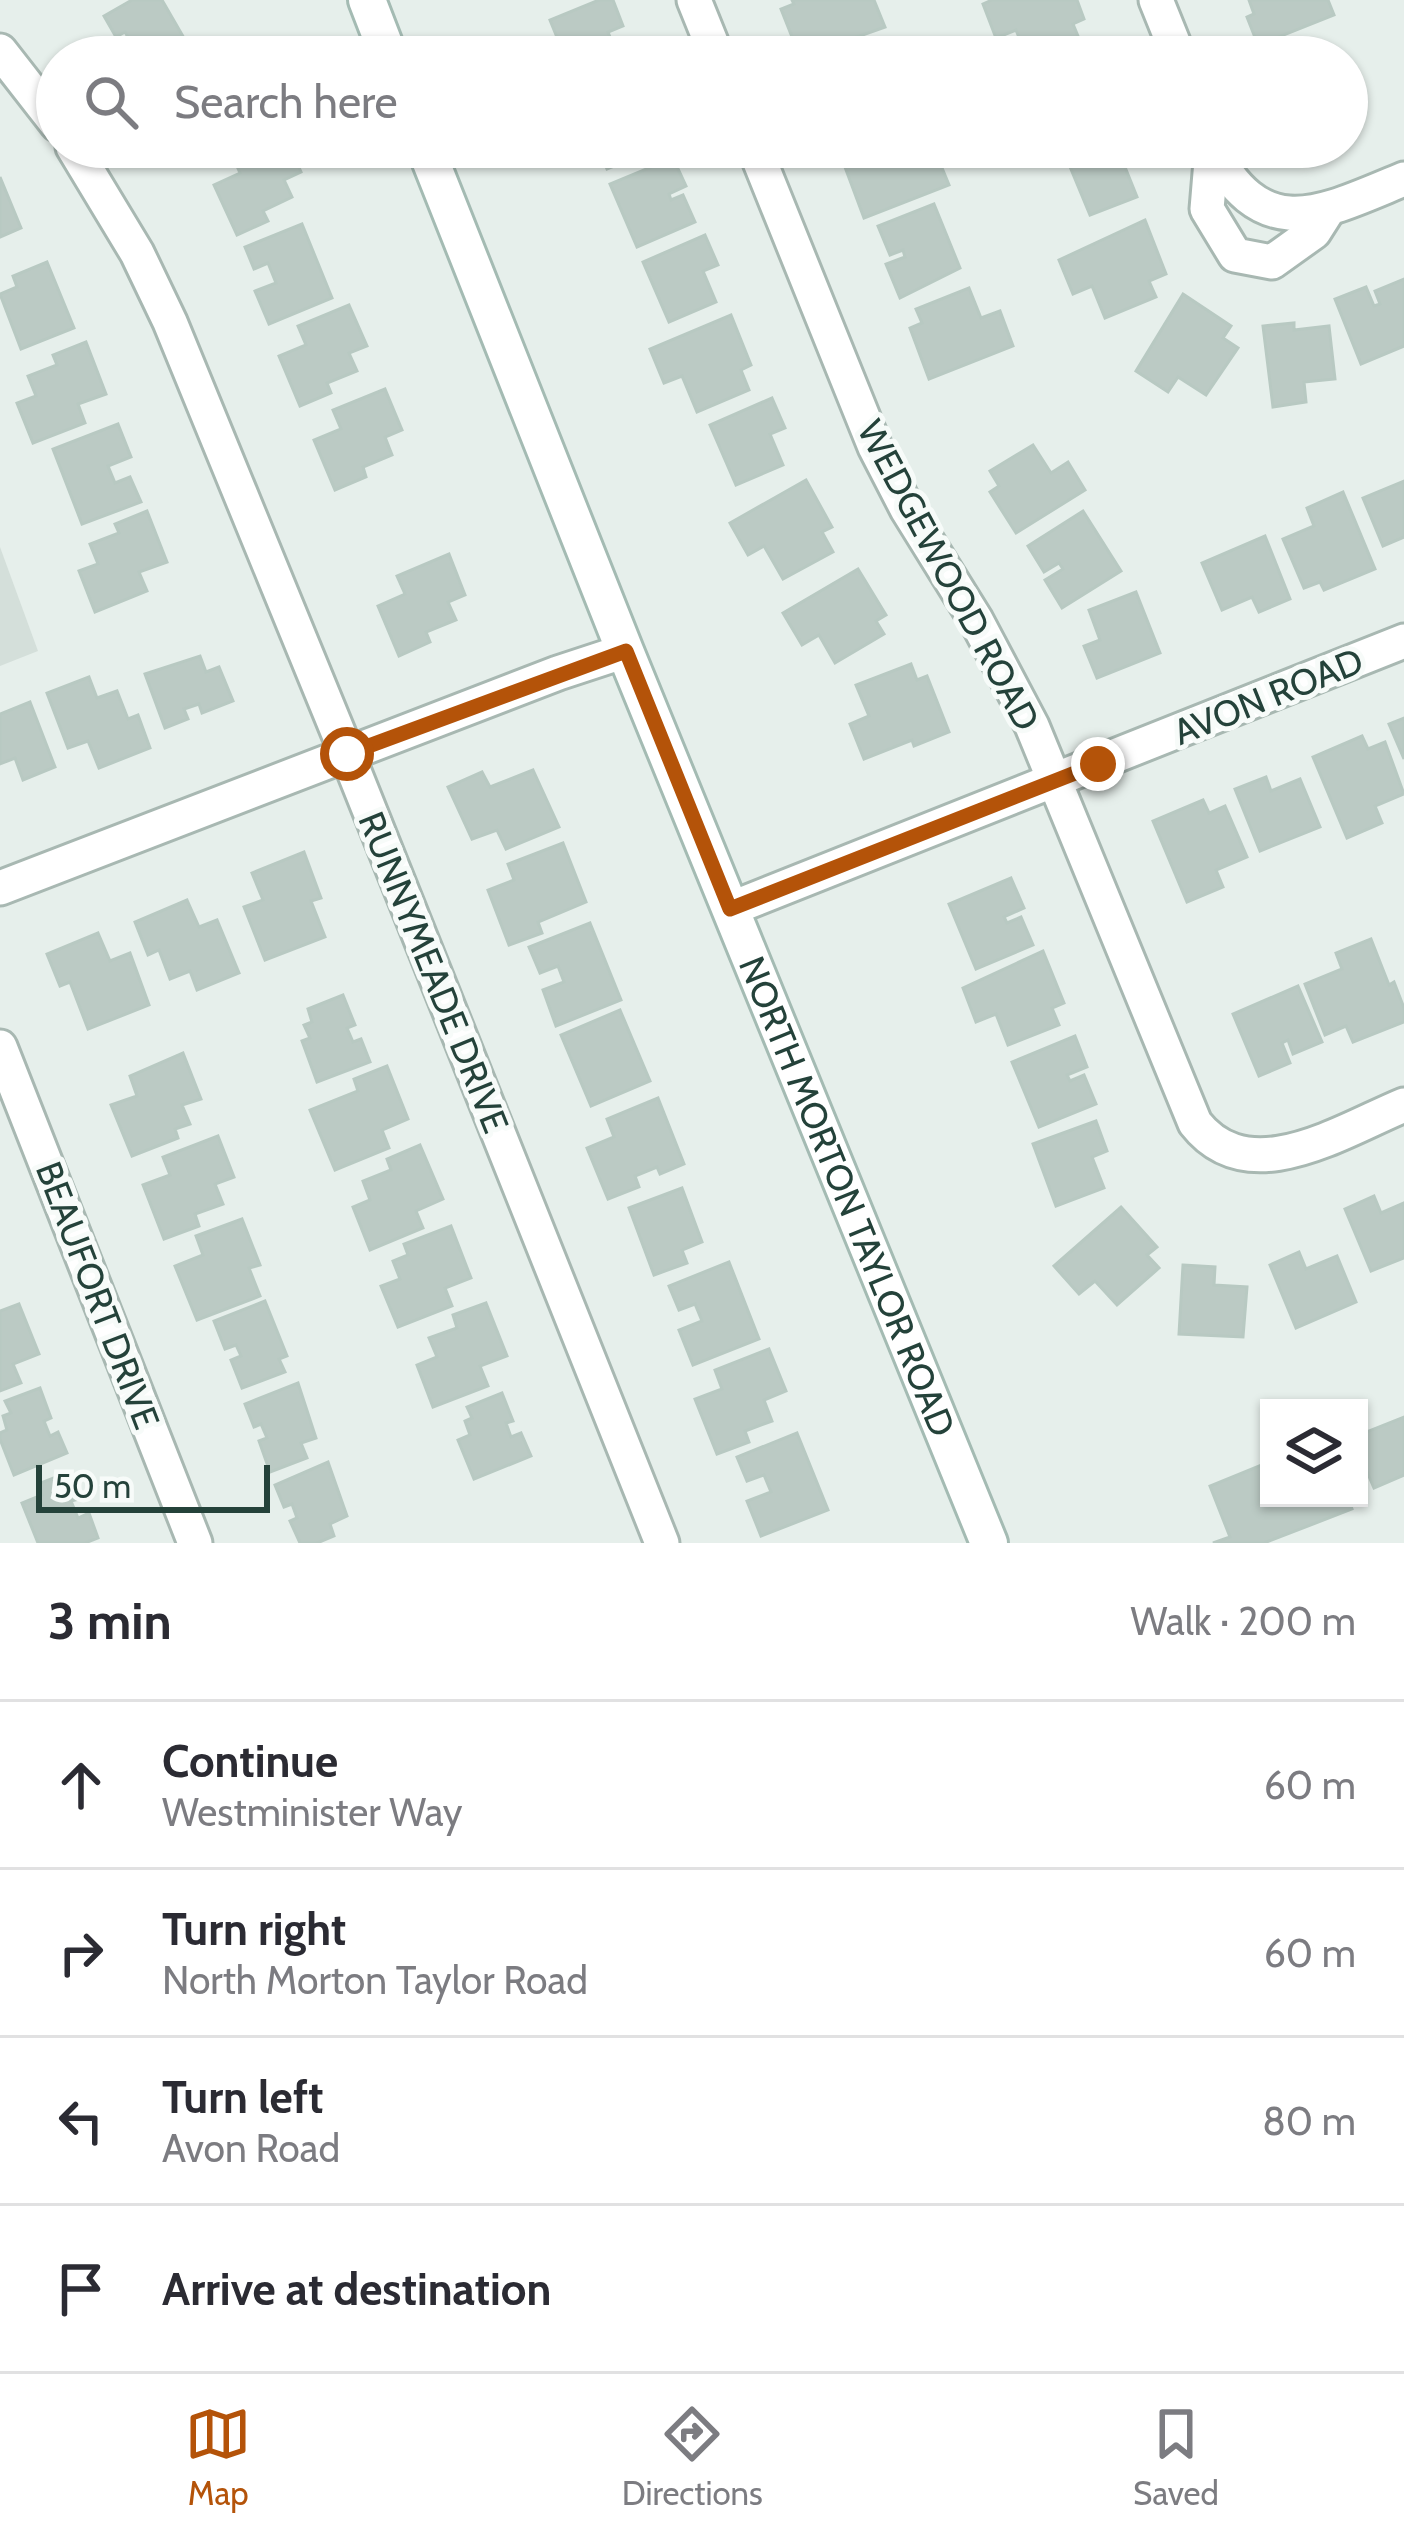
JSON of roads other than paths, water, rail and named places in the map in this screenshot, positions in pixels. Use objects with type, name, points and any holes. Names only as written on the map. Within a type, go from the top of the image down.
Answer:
[{"type":"street","points":[[367,0],[381,36]]},
{"type":"street","points":[[694,0],[709,36]]},
{"type":"street","points":[[1156,0],[1171,36]]},
{"type":"street","points":[[0,51],[36,97]]},
{"type":"street","name":"RUNNYMEADE DRIVE","points":[[86,168],[137,253],[170,322],[662,1543]]},
{"type":"street","name":"NORTH MORTON TAYLOR ROAD","points":[[433,168],[989,1543]]},
{"type":"street","name":"WEDGEWOOD ROAD","points":[[762,168],[875,447],[1006,672],[1178,1088],[1203,1133],[1232,1153],[1268,1157],[1404,1105]]},
{"type":"street","points":[[1210,168],[1207,209],[1235,255],[1272,262],[1314,232],[1328,210]]},
{"type":"street","points":[[1224,168],[1261,208],[1287,213],[1328,210],[1404,179]]},
{"type":"street","name":"AVON ROAD","points":[[730,909],[1404,641]]},
{"type":"street","points":[[0,888],[626,651]]},
{"type":"street","name":"BEAUFORT DRIVE","points":[[0,1047],[195,1543]]}]
